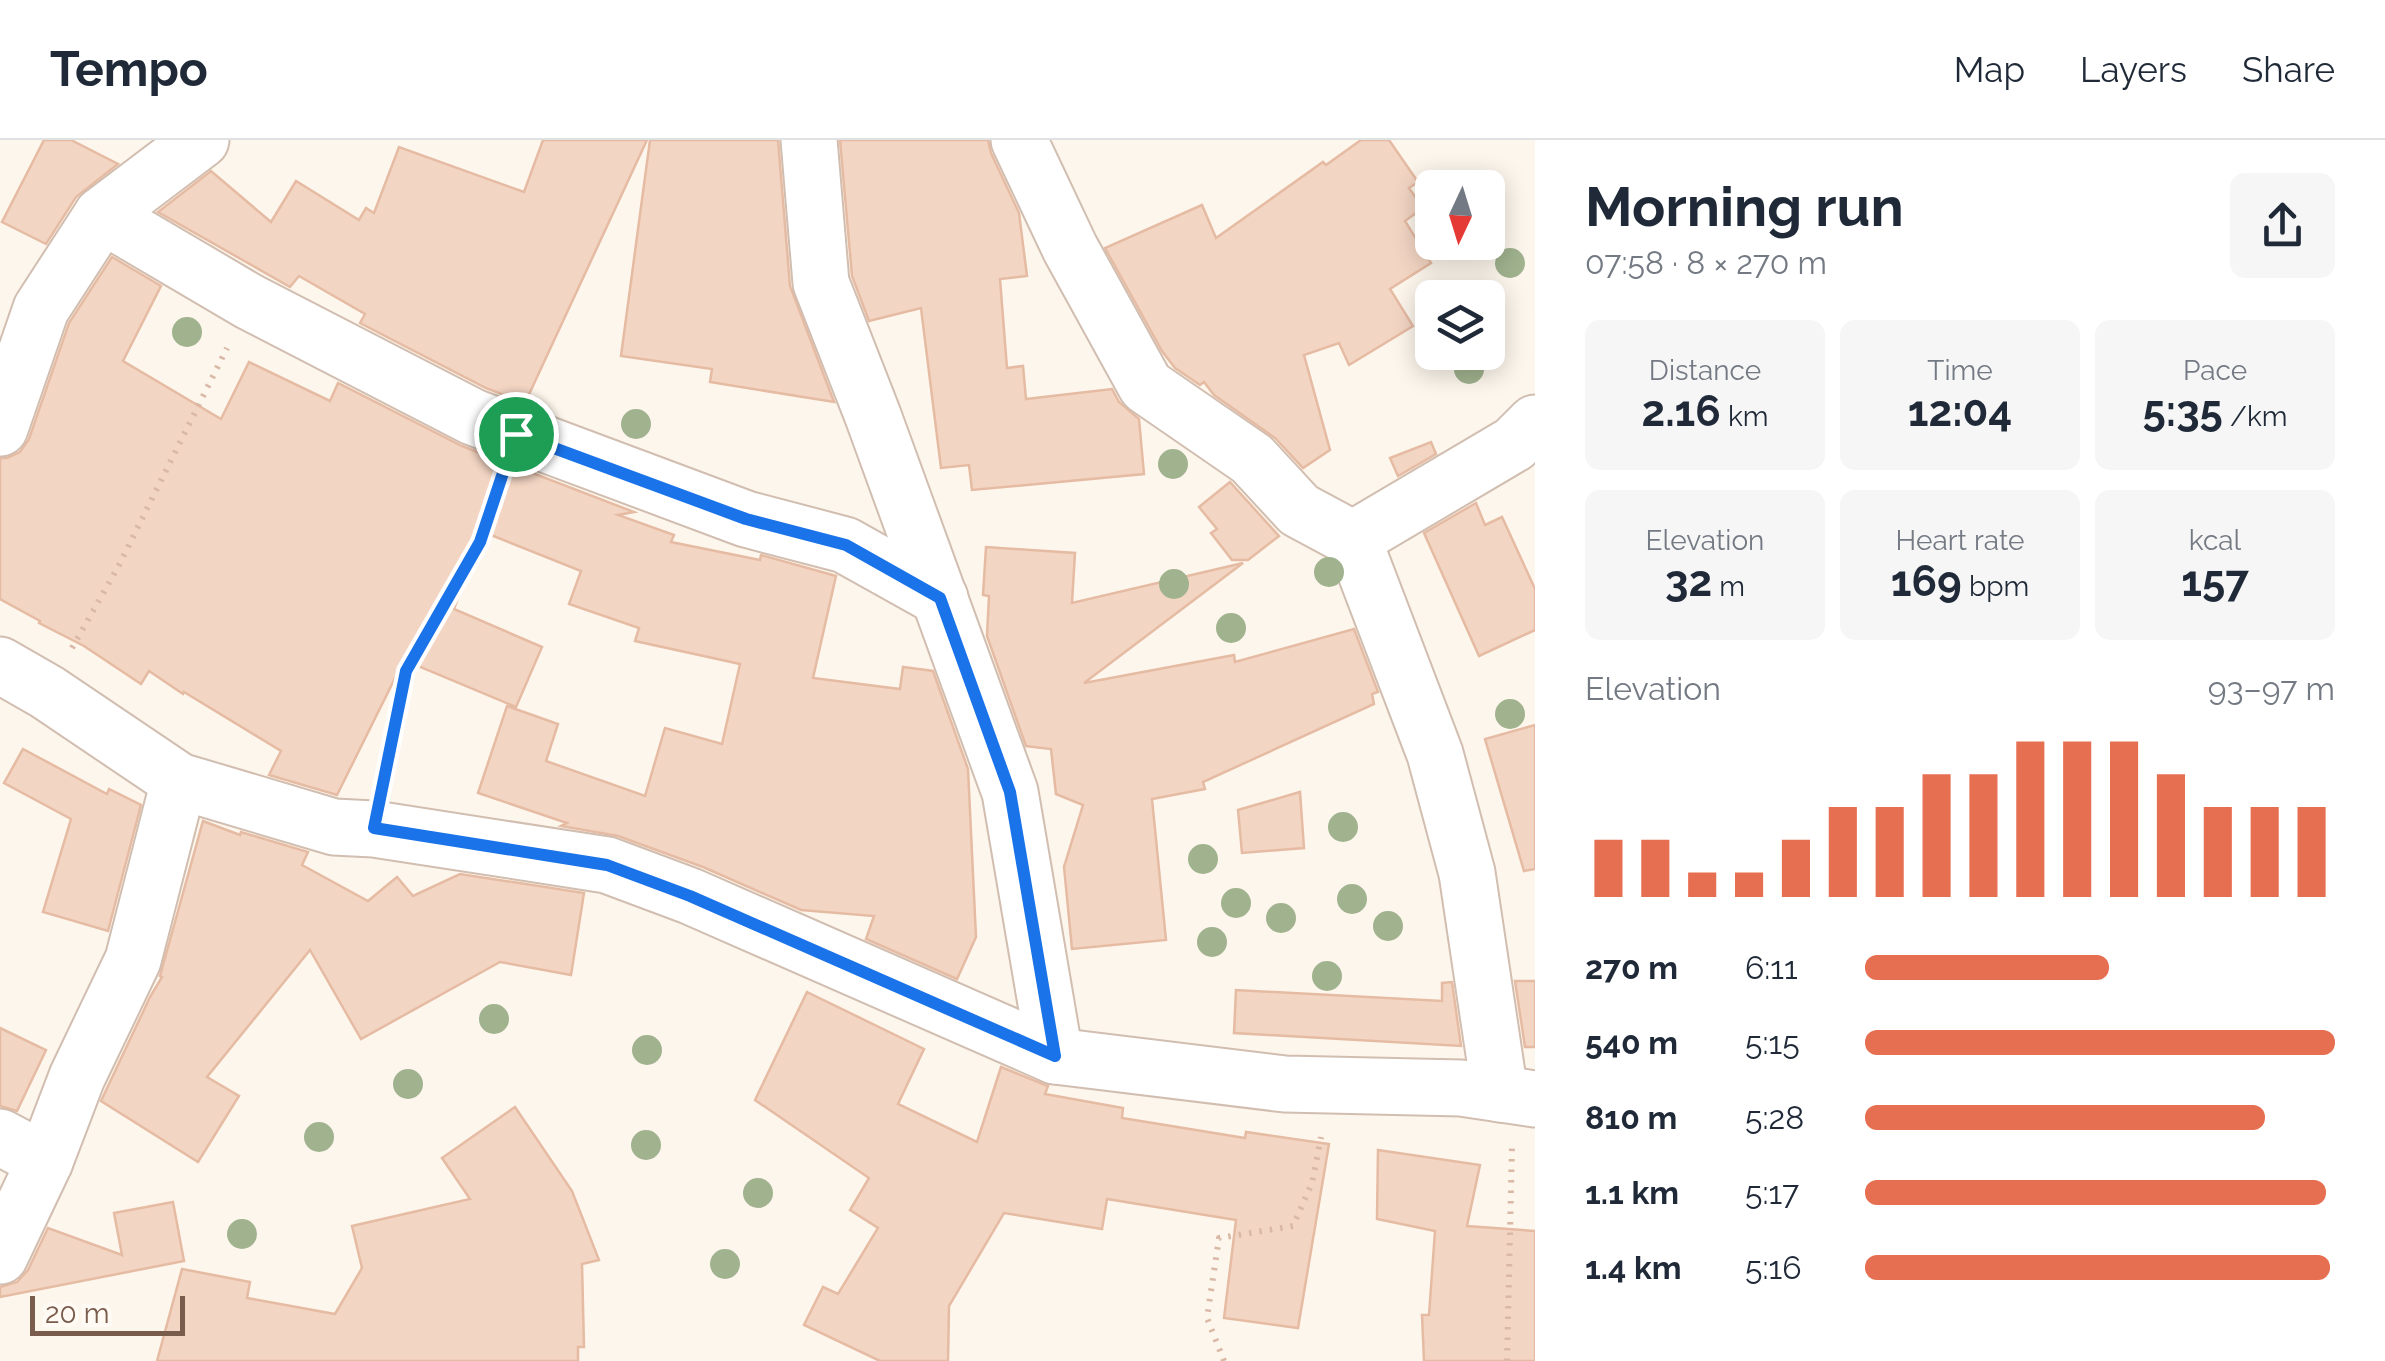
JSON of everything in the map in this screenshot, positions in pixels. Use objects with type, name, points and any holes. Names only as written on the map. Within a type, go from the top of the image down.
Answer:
[{"type":"street","points":[[0,428],[42,308],[102,215],[202,140]]},
{"type":"street","points":[[809,140],[821,283],[1010,792],[1055,1056]]},
{"type":"street","points":[[0,665],[179,781],[334,826],[374,828],[607,865],[690,896],[1055,1056],[1284,1084],[1461,1088],[1516,1096],[1467,874],[1435,754],[1354,538],[1299,510],[1252,459],[1146,386],[1070,248],[1019,140]]},
{"type":"street","points":[[102,215],[250,302],[473,417],[746,519],[846,545],[940,598]]},
{"type":"street","points":[[1354,538],[1514,444],[1535,422]]},
{"type":"street","points":[[0,1256],[22,1149],[77,1077],[133,960],[179,781]]},
{"type":"path","points":[[47,692],[118,568],[250,302]]},
{"type":"path","points":[[374,828],[406,671],[480,542],[516,434]]},
{"type":"path","points":[[1224,1361],[1207,1318],[1219,1238],[1294,1226],[1312,1182],[1331,1087]]},
{"type":"path","points":[[1506,1361],[1516,1096]]},
{"type":"building","points":[[44,140],[71,140],[118,164],[76,197],[46,244],[2,222]]},
{"type":"building","points":[[543,140],[647,140],[525,403],[486,388],[360,323],[365,314],[299,276],[290,287],[158,212],[211,171],[271,222],[296,181],[359,220],[366,208],[374,213],[399,147],[524,192]]},
{"type":"building","points":[[650,140],[778,140],[790,286],[834,402],[710,382],[712,369],[621,356]]},
{"type":"building","points":[[840,140],[988,140],[1019,213],[1027,276],[1000,279],[1007,368],[1023,366],[1026,399],[1112,389],[1119,402],[1139,419],[1144,474],[972,490],[969,465],[941,468],[921,308],[869,321],[852,276]]},
{"type":"building","points":[[1361,140],[1389,140],[1415,178],[1415,184],[1409,188],[1415,197],[1415,214],[1405,221],[1415,237],[1415,260],[1431,263],[1390,289],[1413,326],[1349,365],[1339,343],[1304,355],[1330,450],[1303,468],[1275,438],[1214,395],[1204,382],[1200,385],[1175,368],[1105,248],[1202,205],[1216,238],[1323,162],[1326,165]]},
{"type":"building","points":[[112,257],[161,286],[123,361],[221,419],[249,362],[330,401],[338,383],[462,446],[634,512],[618,515],[674,535],[671,542],[760,560],[761,555],[836,576],[813,678],[900,689],[903,667],[933,671],[968,769],[976,937],[957,979],[866,939],[874,916],[801,910],[703,867],[618,836],[561,826],[567,823],[478,793],[507,706],[558,724],[546,761],[645,796],[665,728],[722,744],[740,664],[635,641],[639,628],[569,604],[581,571],[481,531],[454,609],[542,647],[516,707],[404,660],[337,795],[269,775],[281,751],[149,671],[141,684],[84,646],[0,599],[0,458],[20,452],[29,439],[69,323]]},
{"type":"building","points":[[1431,442],[1436,454],[1398,476],[1390,458]]},
{"type":"building","points":[[1230,482],[1279,536],[1248,560],[1232,560],[1211,533],[1217,529],[1199,507]]},
{"type":"building","points":[[1476,503],[1485,525],[1502,517],[1535,589],[1535,630],[1479,656],[1424,533]]},
{"type":"building","points":[[986,547],[1075,553],[1072,603],[1243,563],[1084,683],[1234,655],[1235,662],[1354,629],[1378,692],[1372,694],[1374,704],[1203,782],[1205,789],[1152,799],[1166,940],[1072,949],[1064,867],[1083,805],[1056,794],[1051,749],[1026,746],[987,636],[989,596],[983,595]]},
{"type":"building","points":[[1535,725],[1535,869],[1524,871],[1485,739]]},
{"type":"building","points":[[23,749],[107,794],[109,789],[141,805],[108,931],[43,912],[71,819],[4,783]]},
{"type":"building","points":[[1300,792],[1304,848],[1242,853],[1238,810]]},
{"type":"building","points":[[203,821],[308,852],[302,865],[368,901],[397,877],[413,896],[460,874],[584,893],[571,975],[500,962],[361,1039],[310,950],[207,1077],[239,1096],[198,1162],[101,1101],[162,977]]},
{"type":"building","points":[[1515,981],[1535,981],[1535,1047],[1525,1047]]},
{"type":"building","points":[[1452,982],[1461,1046],[1234,1033],[1236,990],[1442,1001],[1442,983]]},
{"type":"building","points":[[807,992],[924,1049],[898,1104],[977,1142],[1001,1067],[1048,1086],[1045,1094],[1123,1108],[1122,1118],[1245,1138],[1246,1132],[1329,1144],[1298,1328],[1224,1318],[1236,1220],[1107,1199],[1102,1229],[1004,1213],[949,1306],[948,1361],[880,1361],[804,1325],[823,1287],[838,1294],[878,1228],[850,1210],[869,1178],[755,1100]]},
{"type":"building","points":[[0,1028],[46,1050],[17,1111],[0,1106]]},
{"type":"building","points":[[515,1107],[572,1191],[599,1260],[582,1264],[584,1347],[578,1347],[578,1361],[157,1361],[182,1269],[250,1282],[247,1298],[335,1314],[362,1268],[352,1226],[470,1199],[442,1158]]},
{"type":"building","points":[[1378,1150],[1480,1165],[1467,1226],[1535,1231],[1535,1361],[1424,1361],[1422,1315],[1429,1315],[1435,1231],[1377,1219]]},
{"type":"building","points":[[173,1202],[184,1261],[0,1297],[0,1287],[17,1282],[28,1270],[48,1228],[122,1255],[114,1213]]},
{"type":"route","points":[[516,434],[746,519],[846,545],[940,598],[1010,792],[1055,1056],[690,896],[607,865],[374,828],[406,671],[480,542],[516,434]]}]
